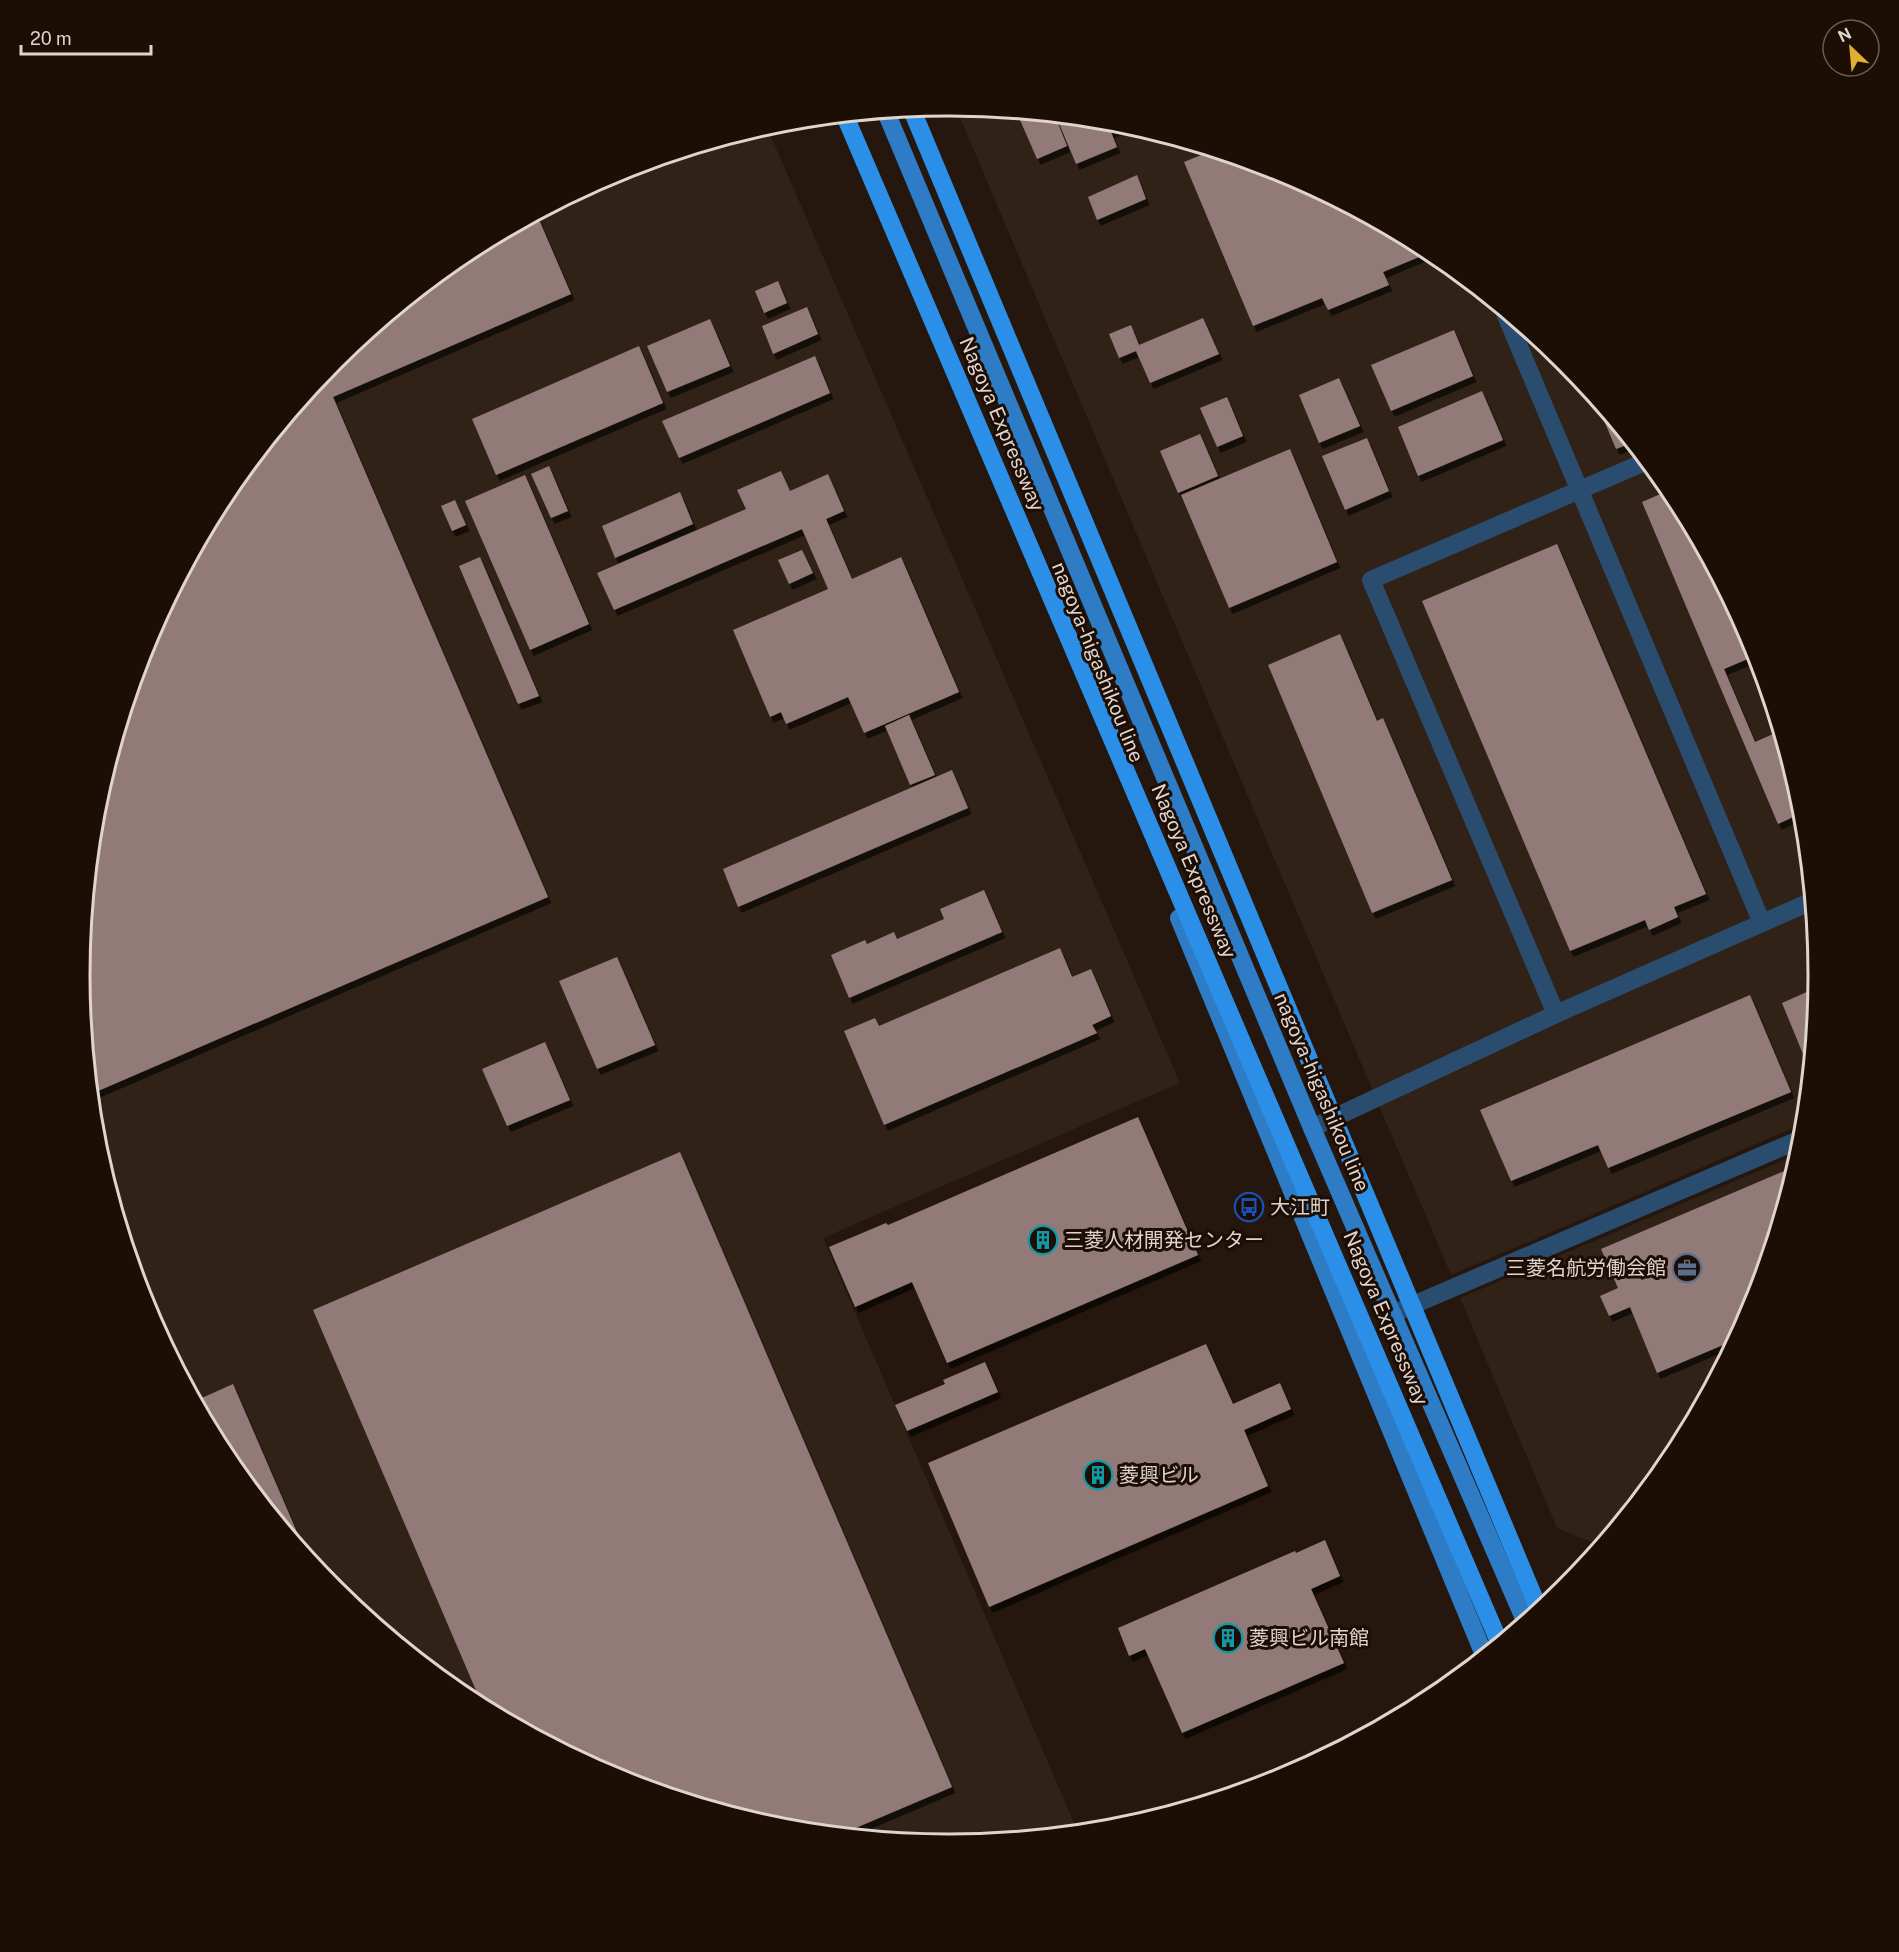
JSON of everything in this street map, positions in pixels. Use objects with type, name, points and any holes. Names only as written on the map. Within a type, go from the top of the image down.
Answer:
[{"type":"highway","name":"Nagoya Expressway","points":[[915,117],[1537,1603]]},
{"type":"highway","name":"Nagoya Expressway","points":[[850,123],[1497,1638]]},
{"type":"main road","name":"nagoya-higashikou line","points":[[888,119],[1312,1128],[1523,1616]]},
{"type":"main road","name":"nagoya-higashikou line","points":[[850,123],[1482,1650]]},
{"type":"lane","points":[[1510,325],[1762,923]]},
{"type":"lane","points":[[1556,1014],[1371,580],[1639,464]]},
{"type":"lane","points":[[1312,1128],[1556,1014],[1806,905]]},
{"type":"lane","points":[[1392,1314],[1792,1143]]},
{"type":"shaded area","points":[[959,116],[1006,118],[1117,133],[1226,162],[1330,205],[1427,261],[1473,294],[1516,330],[1596,409],[1664,498],[1694,546],[1744,647],[1780,754],[1802,864],[1809,976],[1802,1088],[1795,1127],[1451,1275]]},
{"type":"shaded area","points":[[771,136],[1180,1083],[823,1238],[1075,1825],[1006,1834],[893,1834],[782,1819],[673,1790],[621,1770],[569,1747],[472,1691],[426,1658],[342,1584],[303,1543],[235,1454],[205,1406],[155,1305],[119,1198],[107,1144],[97,1088],[90,976],[97,864],[107,808],[119,754],[155,647],[205,546],[235,498],[303,409],[342,368],[426,294],[472,261],[569,205],[621,182],[673,162]]},
{"type":"shaded area","points":[[1789,1158],[1780,1198],[1763,1252],[1744,1305],[1720,1356],[1694,1406],[1664,1454],[1595,1544],[1557,1528],[1460,1298]]},
{"type":"building","points":[[1020,119],[1058,124],[1067,146],[1037,159]]},
{"type":"building","points":[[1059,124],[1111,132],[1117,147],[1076,164]]},
{"type":"building","points":[[1202,155],[1278,182],[1330,205],[1420,257],[1383,272],[1389,285],[1328,310],[1322,298],[1253,326],[1184,162]]},
{"type":"building","points":[[1137,175],[1146,199],[1097,220],[1088,197]]},
{"type":"building","points":[[540,221],[571,294],[333,397],[548,897],[98,1091],[90,976],[97,864],[119,754],[155,647],[179,596],[205,546],[235,498],[303,409],[342,368],[426,294],[472,261]]},
{"type":"building","points":[[778,281],[787,303],[764,313],[755,291]]},
{"type":"building","points":[[807,307],[818,334],[773,354],[762,326]]},
{"type":"building","points":[[1203,318],[1219,354],[1150,383],[1136,351],[1119,358],[1109,334],[1131,325],[1139,345]]},
{"type":"building","points":[[710,319],[730,366],[667,392],[647,346]]},
{"type":"building","points":[[1454,330],[1473,376],[1391,411],[1371,365]]},
{"type":"building","points":[[639,346],[663,403],[496,475],[472,419]]},
{"type":"building","points":[[815,356],[830,393],[679,458],[662,421]]},
{"type":"building","points":[[1339,378],[1360,426],[1319,443],[1299,395]]},
{"type":"building","points":[[1482,391],[1503,440],[1418,476],[1398,427]]},
{"type":"building","points":[[1227,397],[1243,436],[1217,447],[1200,408]]},
{"type":"building","points":[[1603,418],[1625,446],[1616,449]]},
{"type":"building","points":[[1200,434],[1218,476],[1178,493],[1160,451]]},
{"type":"building","points":[[1367,438],[1389,491],[1345,510],[1322,456]]},
{"type":"building","points":[[1290,449],[1337,562],[1229,608],[1181,495]]},
{"type":"building","points":[[549,466],[568,511],[551,518],[531,474]]},
{"type":"building","points":[[781,471],[790,491],[828,474],[844,511],[826,519],[852,579],[901,557],[959,692],[864,733],[848,697],[786,724],[781,712],[770,717],[733,630],[828,589],[802,529],[614,610],[597,573],[746,509],[737,490]]},
{"type":"building","points":[[525,475],[589,624],[530,650],[465,501]]},
{"type":"building","points":[[680,492],[693,524],[615,558],[602,526]]},
{"type":"building","points":[[1661,494],[1694,546],[1720,596],[1748,659],[1724,669],[1755,742],[1774,734],[1794,819],[1793,817],[1778,824],[1642,502]]},
{"type":"building","points":[[455,500],[466,525],[452,531],[441,506]]},
{"type":"building","points":[[1557,544],[1706,894],[1674,907],[1678,917],[1649,930],[1645,920],[1570,951],[1422,601]]},
{"type":"building","points":[[802,550],[813,573],[789,584],[778,560]]},
{"type":"building","points":[[480,557],[539,696],[518,704],[459,566]]},
{"type":"building","points":[[1340,634],[1377,721],[1383,718],[1452,880],[1372,913],[1268,665]]},
{"type":"building","points":[[909,715],[935,775],[910,785],[885,726]]},
{"type":"building","points":[[952,770],[968,808],[738,907],[723,869]]},
{"type":"building","points":[[984,890],[1002,932],[849,998],[831,955],[865,940],[867,944],[894,932],[897,939],[944,919],[940,909]]},
{"type":"building","points":[[1060,948],[1072,977],[1091,969],[1111,1016],[1092,1025],[1097,1033],[884,1125],[844,1031],[875,1018],[879,1026]]},
{"type":"building","points":[[617,957],[655,1045],[597,1069],[559,981]]},
{"type":"building","points":[[1808,991],[1805,1058],[1782,1003]]},
{"type":"building","points":[[1750,995],[1791,1092],[1608,1168],[1598,1145],[1511,1181],[1480,1110]]},
{"type":"building","points":[[545,1042],[570,1100],[507,1126],[482,1069]]},
{"type":"building","name":"三菱人材開発センター","points":[[1138,1117],[1198,1255],[947,1363],[912,1282],[855,1307],[829,1247],[886,1223],[888,1225]]},
{"type":"building","points":[[680,1152],[952,1787],[852,1830],[782,1819],[673,1790],[621,1770],[569,1747],[478,1694],[313,1310]]},
{"type":"building","name":"三菱名航労働会館","points":[[1786,1170],[1763,1252],[1744,1305],[1726,1344],[1657,1373],[1630,1307],[1609,1316],[1600,1296],[1618,1288],[1601,1249]]},
{"type":"building","name":"菱興ビル","points":[[1206,1344],[1233,1404],[1280,1383],[1291,1409],[1244,1430],[1268,1486],[989,1607],[928,1463]]},
{"type":"building","points":[[985,1362],[998,1392],[907,1431],[895,1405],[945,1384],[943,1380]]},
{"type":"building","points":[[233,1384],[300,1539],[235,1454],[201,1398]]},
{"type":"building","name":"菱興ビル南館","points":[[1325,1540],[1340,1576],[1311,1589],[1344,1663],[1182,1733],[1145,1649],[1129,1656],[1118,1628]]},
{"type":"place","name":"大江町","points":[[1249,1207]]},
{"type":"place","name":"三菱人材開発センター","points":[[1043,1240]]},
{"type":"place","name":"三菱名航労働会館","points":[[1687,1268]]},
{"type":"place","name":"菱興ビル","points":[[1098,1475]]},
{"type":"place","name":"菱興ビル南館","points":[[1228,1638]]}]
